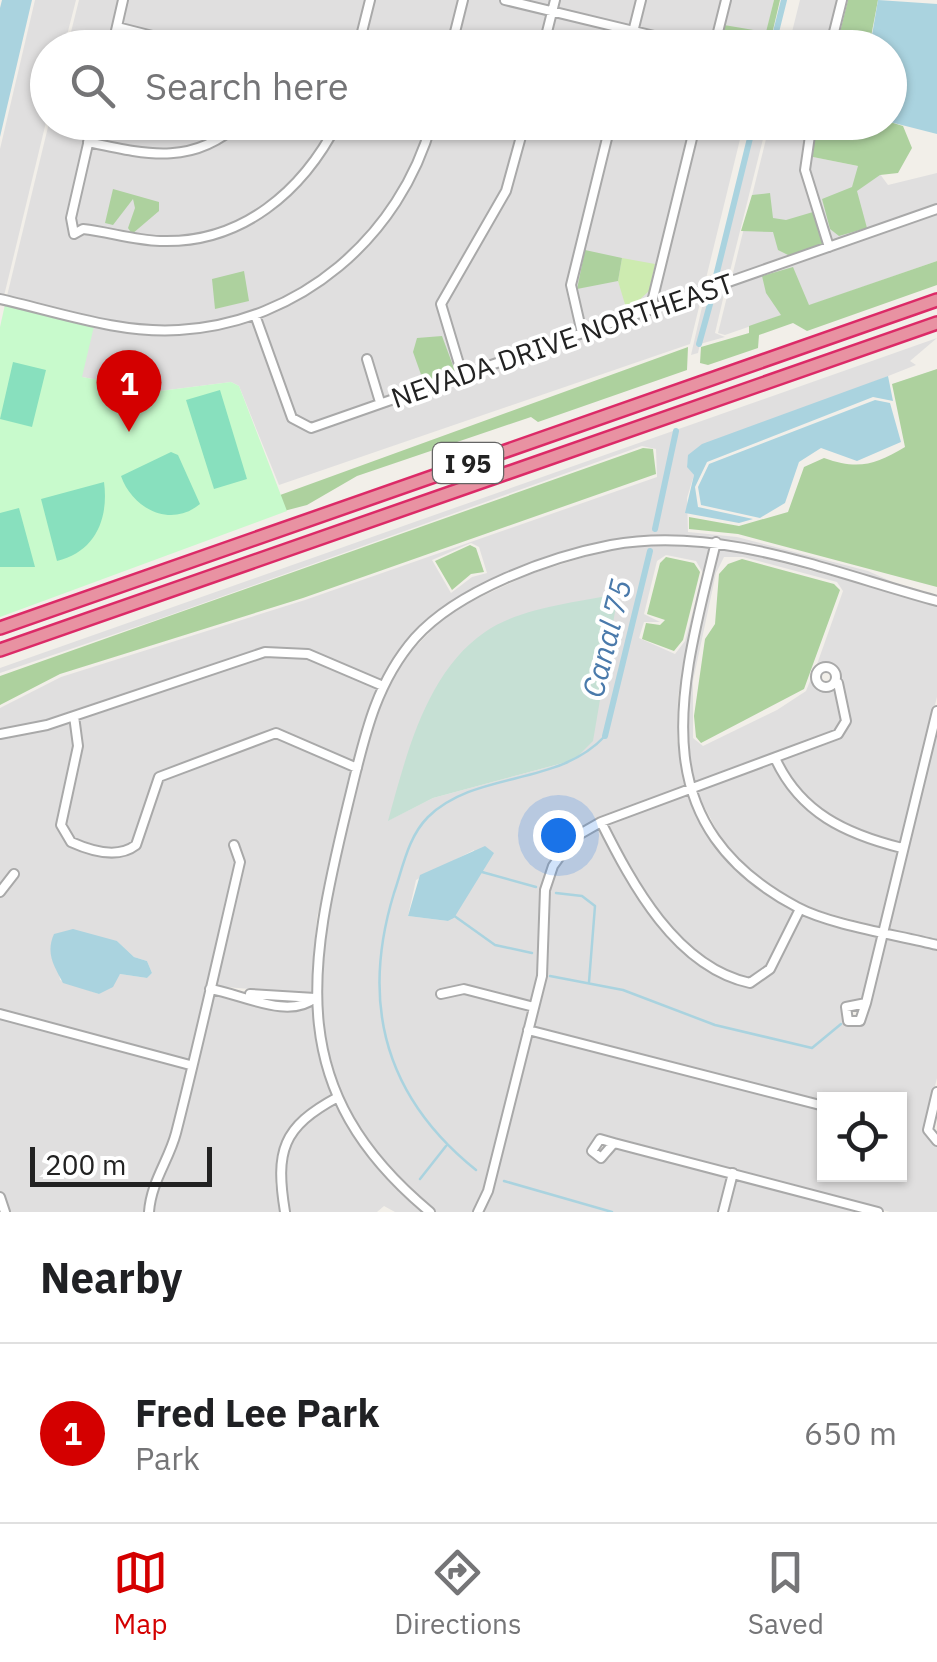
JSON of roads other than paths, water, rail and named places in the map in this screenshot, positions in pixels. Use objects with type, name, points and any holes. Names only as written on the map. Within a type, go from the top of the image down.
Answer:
[{"type":"highway","name":"I 95","points":[[0,628],[937,300]]},
{"type":"highway","name":"I 95","points":[[0,650],[937,323]]},
{"type":"street","points":[[116,30],[123,0]]},
{"type":"street","points":[[357,0],[370,2],[363,30]]},
{"type":"street","points":[[456,30],[463,0]]},
{"type":"street","points":[[504,0],[629,30]]},
{"type":"street","points":[[547,30],[555,0]]},
{"type":"street","points":[[633,30],[641,0]]},
{"type":"street","points":[[718,30],[726,0]]},
{"type":"street","points":[[834,30],[842,0]]},
{"type":"street","points":[[117,27],[129,30]]},
{"type":"street","points":[[222,140],[183,155],[146,155],[88,142],[71,218],[74,234],[83,229],[161,241],[186,240],[253,219],[290,193],[322,155],[329,140]]},
{"type":"street","points":[[0,299],[105,324],[156,330],[213,326],[255,316],[333,274],[366,244],[390,216],[412,178],[426,140]]},
{"type":"street","points":[[462,374],[440,304],[506,191],[520,140]]},
{"type":"street","points":[[582,334],[571,285],[607,140]]},
{"type":"street","points":[[650,310],[692,140]]},
{"type":"street","points":[[809,140],[804,170],[829,247]]},
{"type":"street","name":"NEVADA DRIVE NORTHEAST","points":[[255,316],[292,418],[311,428],[937,209]]},
{"type":"street","points":[[367,359],[380,402]]},
{"type":"street","points":[[430,1212],[382,1167],[338,1097],[318,1030],[315,998],[320,918],[365,728],[382,686],[417,636],[447,609],[486,588],[610,546],[664,538],[716,542],[937,601]]},
{"type":"street","points":[[716,542],[681,696],[680,741],[691,790],[720,844],[758,882],[800,909],[937,945]]},
{"type":"street","points":[[0,734],[74,716],[265,652],[308,654],[382,686]]},
{"type":"street","points":[[478,1212],[488,1192],[534,1007],[544,951],[545,890],[553,866],[573,838],[602,822],[838,734],[846,720],[838,684]]},
{"type":"street","points":[[866,1003],[937,711]]},
{"type":"street","points":[[74,716],[78,746],[61,825],[71,842],[104,852],[118,854],[136,845],[159,777],[276,733],[357,768]]},
{"type":"street","points":[[776,758],[795,795],[822,818],[864,839],[902,848]]},
{"type":"street","points":[[602,822],[648,904],[687,948],[736,980],[750,983],[770,969],[800,909]]},
{"type":"street","points":[[149,1212],[153,1187],[174,1140],[240,862],[234,845]]},
{"type":"street","points":[[0,892],[14,874]]},
{"type":"street","points":[[210,989],[315,998]]},
{"type":"street","points":[[441,994],[464,990],[534,1007]]},
{"type":"street","points":[[246,995],[290,1009],[305,1006],[315,998]]},
{"type":"street","points":[[0,1014],[190,1065]]},
{"type":"street","points":[[528,1030],[817,1104]]},
{"type":"street","points":[[937,1092],[928,1130],[937,1142]]},
{"type":"street","points":[[285,1212],[279,1184],[284,1147],[305,1115],[338,1097]]},
{"type":"street","points":[[614,1142],[878,1212]]},
{"type":"street","points":[[723,1212],[733,1173]]},
{"type":"street","points":[[0,1197],[5,1212]]},
{"type":"water","points":[[2,0],[32,0],[0,137],[0,8]]},
{"type":"water","points":[[878,0],[937,4],[937,134],[907,126],[907,30],[873,30]]},
{"type":"water","points":[[888,376],[893,401],[873,397],[707,462],[695,487],[698,507],[753,519],[739,523],[685,513],[694,475],[687,467],[688,455],[702,444]]},
{"type":"water","points":[[875,400],[890,403],[901,442],[857,461],[821,448],[799,462],[785,503],[760,518],[701,505],[698,487],[709,464]]},
{"type":"water","points":[[485,846],[494,853],[454,918],[448,921],[408,916],[420,875]]},
{"type":"water","points":[[73,929],[117,941],[134,957],[147,961],[152,973],[147,978],[120,974],[113,987],[99,994],[63,983],[52,960],[51,941],[54,934]]},
{"type":"waterway","name":"Canal 75","points":[[776,30],[784,0]]},
{"type":"waterway","name":"Canal 75","points":[[716,276],[750,140]]},
{"type":"waterway","name":"Canal 75","points":[[699,344],[712,297]]},
{"type":"waterway","name":"Canal 75","points":[[655,529],[676,431]]},
{"type":"waterway","name":"Canal 75","points":[[605,736],[650,551]]},
{"type":"waterway","points":[[476,1170],[420,1112],[401,1080],[388,1046],[381,1010],[380,973],[394,893],[416,834],[428,817],[447,802],[564,764],[605,736]]},
{"type":"waterway","points":[[482,872],[536,887]]},
{"type":"waterway","points":[[556,893],[582,896],[595,906],[589,982]]},
{"type":"waterway","points":[[453,915],[495,945],[532,953]]},
{"type":"waterway","points":[[550,976],[623,990],[715,1025],[812,1048],[841,1024]]},
{"type":"waterway","points":[[420,1179],[446,1146]]},
{"type":"waterway","points":[[504,1181],[612,1212]]},
{"type":"place","name":"Fred Lee Park","points":[[129,432]]}]
